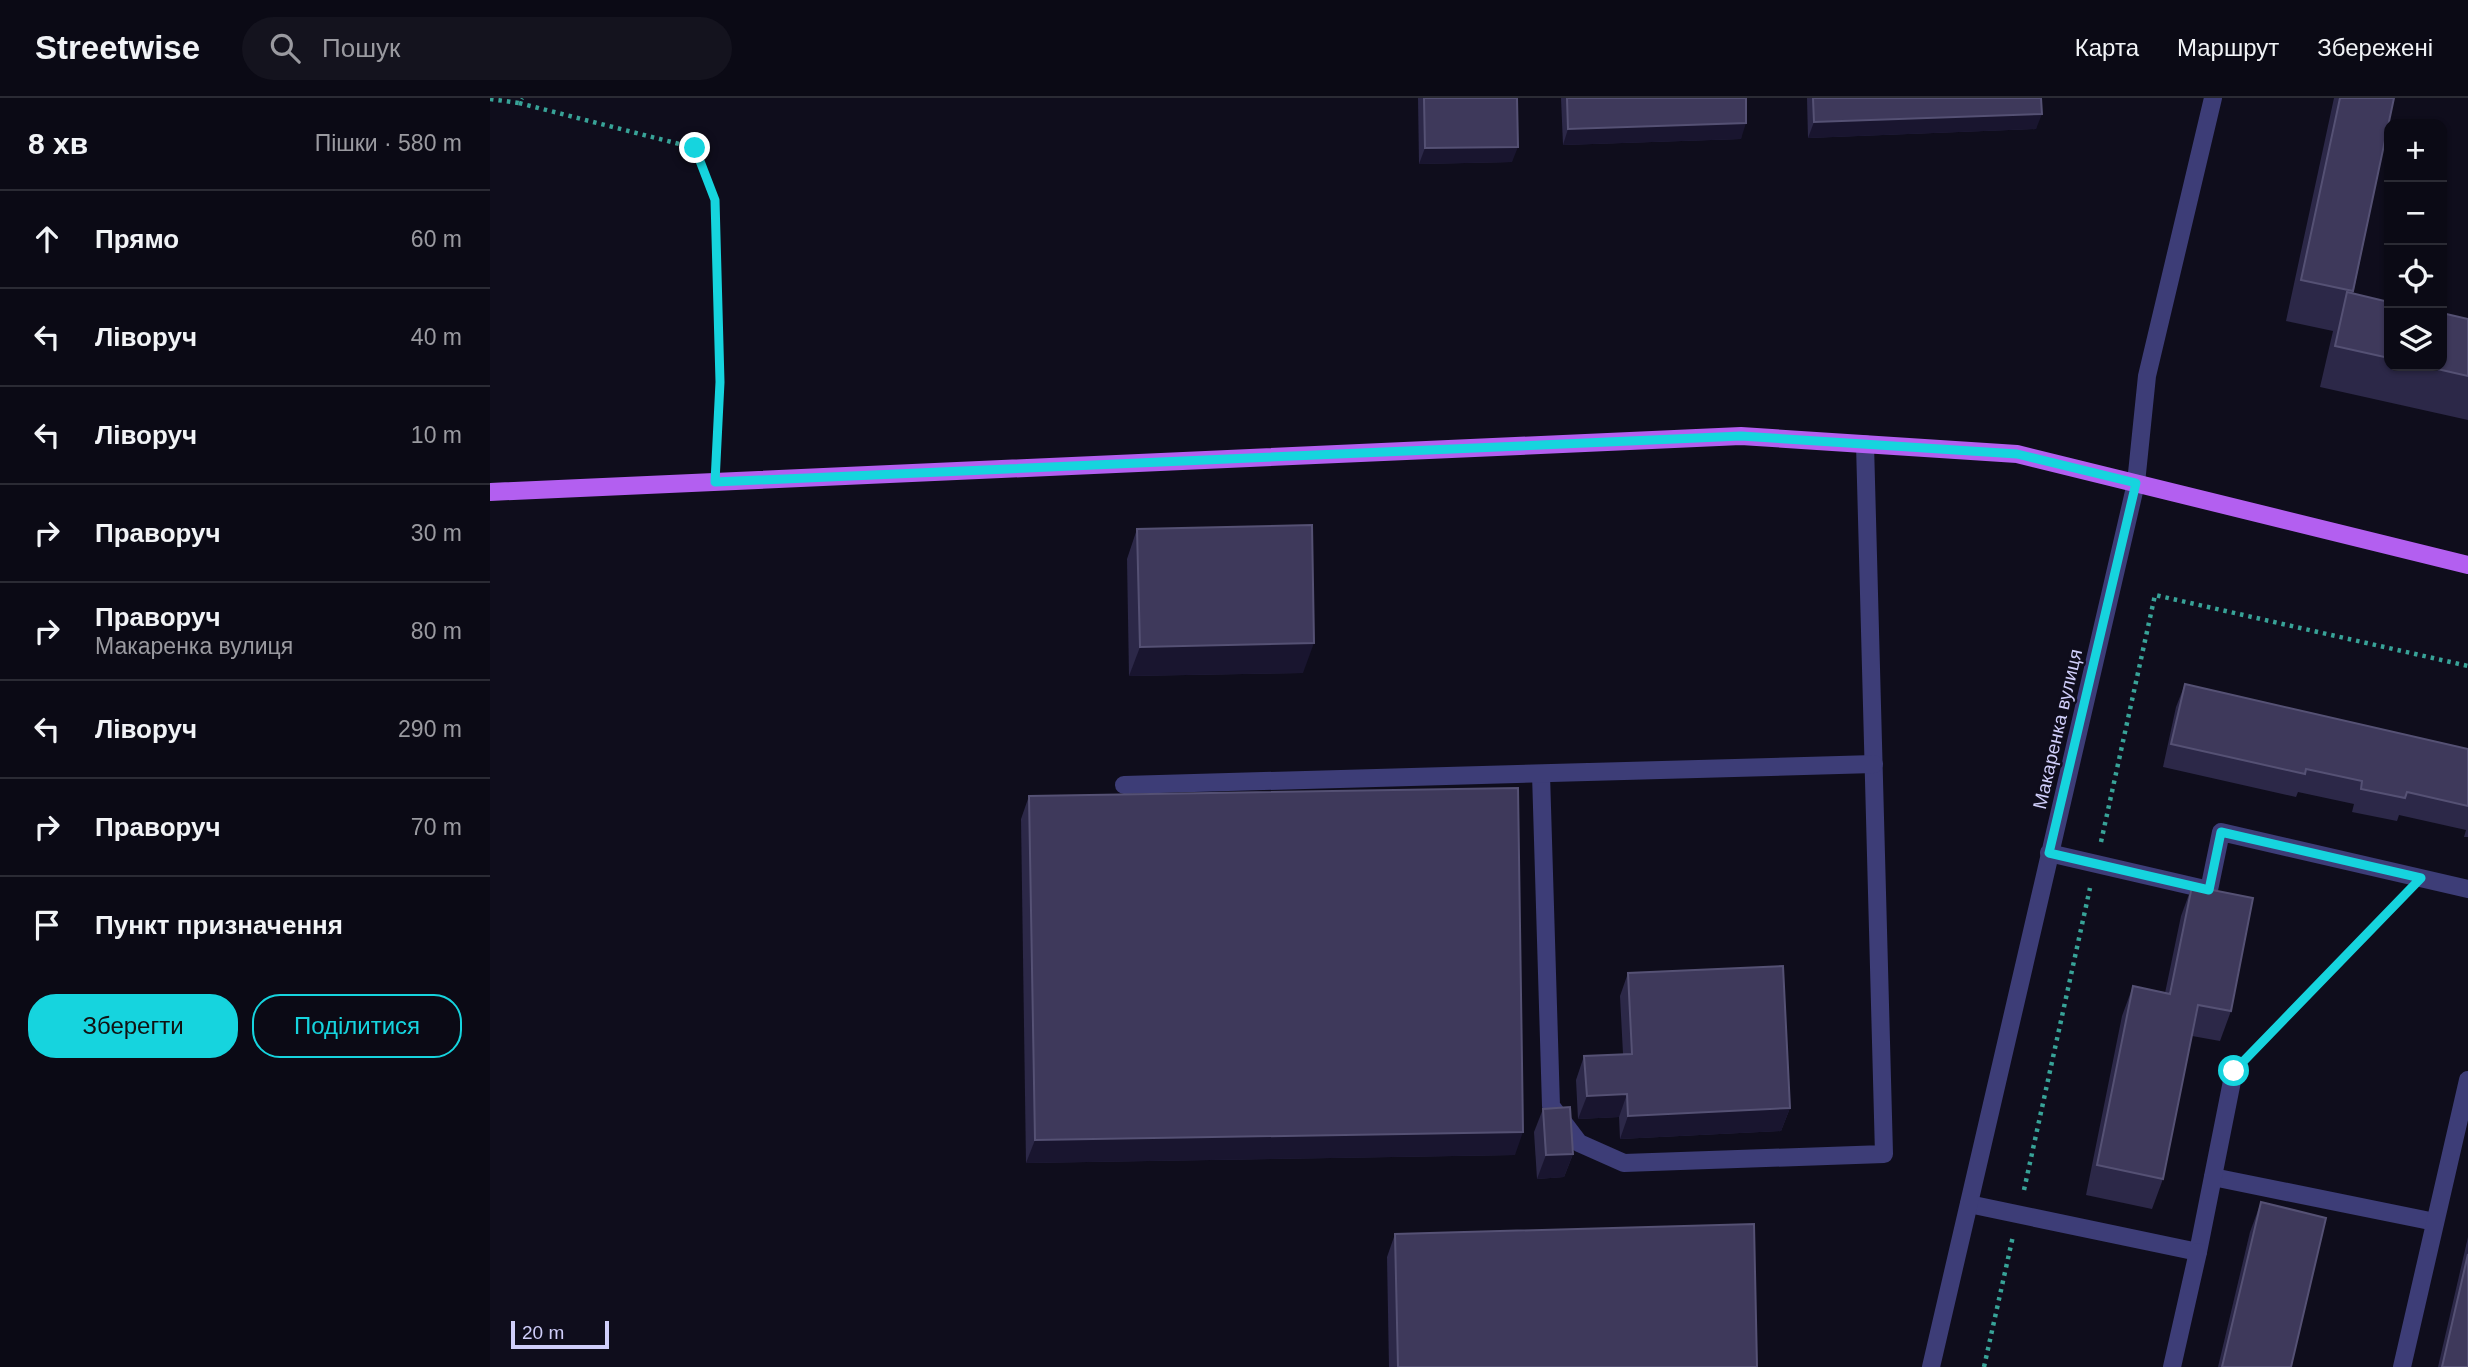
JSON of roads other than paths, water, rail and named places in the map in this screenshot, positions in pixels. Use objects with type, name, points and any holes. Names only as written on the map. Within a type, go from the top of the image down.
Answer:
[{"type":"main road","points":[[490,492],[1741,436],[2017,454],[2468,565]]},
{"type":"street","name":"Макаренка вулиця","points":[[1931,1367],[2136,483],[2147,376],[2213,98]]},
{"type":"street","points":[[1541,774],[1551,1105],[1579,1143],[1624,1163],[1884,1154],[1865,444]]},
{"type":"street","points":[[1124,785],[1874,764]]},
{"type":"street","points":[[2049,853],[2209,890],[2221,832],[2468,889]]},
{"type":"street","points":[[2172,1367],[2234,1071]]},
{"type":"street","points":[[2402,1367],[2468,1080]]},
{"type":"street","points":[[2213,1177],[2435,1222]]},
{"type":"street","points":[[1969,1204],[2198,1252]]}]
